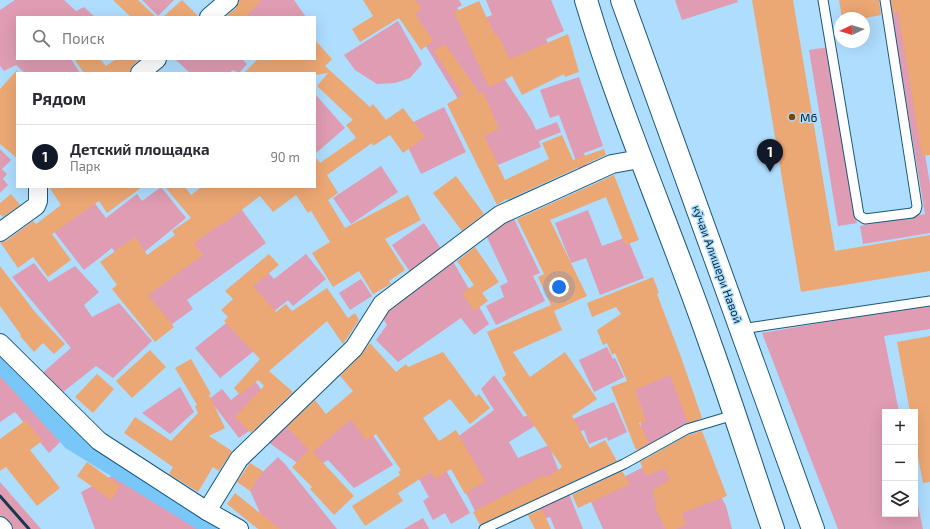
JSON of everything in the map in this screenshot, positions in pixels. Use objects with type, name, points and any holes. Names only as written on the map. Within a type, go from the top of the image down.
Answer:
[{"type":"street","points":[[210,16],[229,0]]},
{"type":"street","points":[[586,0],[601,50],[640,160],[711,346],[773,529]]},
{"type":"street","name":"кӯчаи Алишери Навоӣ","points":[[622,0],[813,529]]},
{"type":"street","points":[[141,72],[156,60]]},
{"type":"street","points":[[207,511],[239,459],[354,348],[382,304],[500,215],[612,164],[640,160]]},
{"type":"street","points":[[0,232],[36,206],[38,201],[38,188]]},
{"type":"street","points":[[0,343],[99,441],[207,511],[239,529]]},
{"type":"street","points":[[0,526],[3,529]]},
{"type":"lane","points":[[823,0],[859,215],[865,219],[912,213],[917,206],[885,0]]},
{"type":"lane","points":[[741,329],[930,301]]},
{"type":"lane","points":[[484,529],[624,464],[687,429],[734,415]]},
{"type":"shaded area","points":[[15,0],[64,0],[76,11],[84,7],[94,16],[16,16],[16,60],[72,60],[79,72],[24,72],[16,65],[4,71],[0,66],[0,10]]},
{"type":"shaded area","points":[[142,0],[174,0],[158,16]]},
{"type":"shaded area","points":[[243,0],[294,0],[305,16],[243,16],[236,5]]},
{"type":"shaded area","points":[[398,0],[459,0],[462,5],[457,8],[531,119],[536,130],[557,122],[561,132],[539,141],[541,147],[498,165]]},
{"type":"shaded area","points":[[486,0],[551,0],[564,31],[546,39],[552,52],[507,71],[485,18],[492,15]]},
{"type":"shaded area","points":[[675,0],[737,0],[738,2],[682,20]]},
{"type":"shaded area","points":[[889,0],[899,0],[930,184],[930,233],[863,244],[860,226],[925,214]]},
{"type":"shaded area","points":[[398,21],[422,64],[410,78],[395,83],[377,84],[355,70],[344,55]]},
{"type":"shaded area","points":[[829,47],[857,223],[838,226],[809,50]]},
{"type":"shaded area","points":[[176,60],[243,60],[247,64],[240,72],[233,70],[230,72],[189,72]]},
{"type":"shaded area","points":[[579,77],[603,146],[584,153],[588,166],[579,169],[559,115],[550,118],[540,90]]},
{"type":"shaded area","points":[[316,95],[345,128],[316,153]]},
{"type":"shaded area","points":[[444,107],[466,152],[421,174],[399,129]]},
{"type":"shaded area","points":[[0,149],[11,160],[2,169],[7,174],[3,179],[8,185],[0,193]]},
{"type":"shaded area","points":[[381,166],[398,192],[351,224],[333,198]]},
{"type":"shaded area","points":[[162,188],[186,218],[126,267],[112,248],[84,270],[48,224],[87,193],[106,218],[137,194],[142,201]]},
{"type":"shaded area","points":[[239,206],[266,243],[187,300],[193,309],[157,335],[131,299],[179,250]]},
{"type":"shaded area","points":[[588,210],[602,246],[627,237],[644,278],[600,295],[586,258],[571,263],[555,223]]},
{"type":"shaded area","points":[[514,219],[540,273],[533,276],[545,301],[496,325],[486,306],[504,297],[500,286],[508,282],[485,233]]},
{"type":"shaded area","points":[[424,223],[445,255],[399,286],[396,282],[410,272],[392,245]]},
{"type":"shaded area","points":[[306,254],[326,279],[293,306],[288,300],[262,321],[238,292],[266,270],[274,279]]},
{"type":"shaded area","points":[[450,256],[489,324],[474,335],[461,318],[398,362],[376,340],[387,325],[381,315]]},
{"type":"shaded area","points":[[34,263],[49,282],[75,266],[99,292],[84,305],[92,317],[119,303],[152,341],[113,378],[96,366],[58,396],[39,376],[71,348],[12,277]]},
{"type":"shaded area","points":[[361,279],[372,296],[350,310],[339,293]]},
{"type":"shaded area","points":[[930,304],[930,329],[884,336],[898,409],[882,409],[882,517],[918,517],[918,505],[923,529],[838,529],[762,333]]},
{"type":"shaded area","points":[[661,315],[698,421],[638,452],[642,410],[626,366]]},
{"type":"shaded area","points":[[230,320],[254,351],[220,378],[195,348]]},
{"type":"shaded area","points":[[607,347],[613,359],[615,358],[624,377],[594,392],[579,360]]},
{"type":"shaded area","points":[[0,371],[64,438],[49,453],[15,412],[0,422]]},
{"type":"shaded area","points":[[494,375],[524,417],[538,410],[544,420],[509,442],[518,458],[549,445],[565,488],[480,521],[465,491],[452,441],[494,410],[481,389]]},
{"type":"shaded area","points":[[255,381],[265,395],[259,424],[239,438],[209,399],[222,389],[231,400]]},
{"type":"shaded area","points":[[180,387],[194,412],[170,434],[142,413]]},
{"type":"shaded area","points":[[614,402],[627,432],[608,441],[607,437],[589,444],[584,430],[574,434],[568,421]]},
{"type":"shaded area","points":[[353,406],[393,465],[354,488],[328,460],[310,472],[268,442],[286,419],[316,408],[328,424]]},
{"type":"shaded area","points":[[693,442],[726,506],[732,529],[603,529],[588,495]]},
{"type":"shaded area","points":[[278,457],[337,529],[273,529],[264,522],[248,486]]},
{"type":"shaded area","points":[[443,465],[470,513],[451,524],[445,513],[433,520],[423,501],[429,497],[419,479]]},
{"type":"shaded area","points":[[114,475],[206,529],[95,529],[81,492]]},
{"type":"shaded area","points":[[0,482],[41,529],[12,529],[0,515]]},
{"type":"shaded area","points":[[569,494],[583,529],[555,529],[550,517],[543,519],[538,507]]},
{"type":"shaded area","points":[[423,518],[429,529],[404,529]]},
{"type":"building","points":[[113,0],[138,0],[155,16],[130,16]]},
{"type":"building","points":[[182,0],[198,16],[164,16]]},
{"type":"building","points":[[239,0],[261,0],[247,16],[226,16],[236,8]]},
{"type":"building","points":[[363,0],[415,0],[422,9],[415,14],[433,41],[421,50],[399,18],[360,42],[352,29],[373,16]]},
{"type":"building","name":"М6","points":[[752,0],[793,0],[835,251],[930,235],[930,271],[801,292]]},
{"type":"building","points":[[839,0],[879,0],[881,15],[870,17],[870,12],[841,12]]},
{"type":"building","points":[[891,0],[930,0],[930,155],[922,156],[898,12],[893,13]]},
{"type":"building","points":[[479,1],[495,35],[497,34],[510,59],[568,34],[579,72],[565,77],[564,74],[522,95],[512,76],[489,87],[454,12]]},
{"type":"building","points":[[316,41],[332,59],[325,66],[370,107],[373,104],[386,120],[403,108],[425,137],[403,153],[390,135],[373,146],[372,143],[327,175],[338,193],[328,200],[345,228],[408,195],[421,220],[385,239],[405,270],[389,281],[391,284],[373,294],[359,271],[333,287],[312,253],[330,242],[311,211],[308,213],[296,195],[273,212],[260,196],[222,225],[221,224],[194,243],[203,255],[148,295],[174,327],[155,342],[112,289],[117,285],[100,262],[135,237],[147,255],[175,235],[172,231],[191,218],[166,188],[186,188],[191,195],[200,188],[316,188],[316,157],[320,163],[356,138],[346,125],[353,120],[317,86],[328,73],[316,75],[316,72],[245,72],[257,60],[316,60]]},
{"type":"building","points":[[445,44],[480,94],[483,92],[499,129],[484,136],[505,180],[549,159],[542,143],[562,135],[573,160],[604,149],[606,155],[507,200],[506,199],[497,205],[447,104],[463,95],[434,51]]},
{"type":"building","points":[[75,60],[101,60],[106,66],[115,60],[139,60],[133,65],[130,72],[83,72]]},
{"type":"building","points":[[17,70],[16,157],[0,144],[0,89]]},
{"type":"building","points":[[614,175],[639,240],[625,245],[606,197],[550,220],[587,296],[554,311],[562,330],[513,352],[530,377],[565,352],[597,399],[572,416],[590,448],[605,440],[617,461],[480,525],[473,512],[542,476],[548,477],[562,467],[502,378],[506,375],[487,332],[551,305],[538,277],[544,274],[517,219]]},
{"type":"building","points":[[456,176],[484,214],[462,231],[433,193]]},
{"type":"building","points":[[50,188],[141,188],[107,213],[99,201],[52,234],[71,260],[48,277],[33,257],[18,268],[0,242],[6,241],[33,221],[36,224],[61,205]]},
{"type":"building","points":[[11,194],[20,205],[3,217],[0,214],[0,203]]},
{"type":"building","points":[[475,247],[499,282],[482,293],[488,301],[474,311],[462,293],[474,285],[457,261]]},
{"type":"building","points":[[269,254],[279,265],[253,286],[276,312],[286,304],[292,311],[327,288],[348,318],[355,313],[359,320],[343,344],[327,321],[269,371],[293,392],[251,433],[235,417],[264,386],[258,380],[240,395],[234,388],[260,359],[224,321],[228,317],[221,310],[233,299],[225,291]]},
{"type":"building","points":[[0,266],[35,312],[65,344],[54,354],[43,343],[34,352],[20,336],[21,335],[0,306]]},
{"type":"building","points":[[653,277],[659,293],[657,294],[702,418],[688,423],[670,375],[635,390],[646,421],[639,423],[649,443],[636,450],[611,387],[627,381],[615,353],[612,355],[607,343],[603,345],[597,330],[621,314],[616,307],[592,317],[587,303]]},
{"type":"building","points":[[930,336],[930,482],[923,483],[918,457],[918,409],[909,409],[897,342]]},
{"type":"building","points":[[370,343],[396,372],[406,364],[408,367],[443,352],[476,397],[479,394],[490,408],[470,424],[450,399],[423,418],[439,441],[456,430],[485,481],[465,494],[451,469],[435,479],[431,472],[398,493],[403,501],[365,526],[352,506],[400,475],[398,472],[401,470],[376,434],[366,441],[351,419],[313,452],[354,496],[334,515],[310,489],[312,487],[292,467],[309,450],[287,427],[315,400],[326,414],[353,391],[340,376],[361,355]]},
{"type":"building","points":[[150,350],[166,367],[132,398],[116,381]]},
{"type":"building","points":[[191,359],[211,394],[209,395],[225,428],[209,436],[232,451],[219,471],[213,467],[198,492],[169,474],[173,467],[124,433],[135,417],[171,441],[198,413],[195,406],[197,405],[175,368]]},
{"type":"building","points":[[97,374],[114,389],[93,413],[75,397]]},
{"type":"building","points":[[26,420],[42,441],[30,450],[60,488],[37,506],[6,467],[0,471],[0,439]]},
{"type":"building","points":[[702,431],[727,496],[682,513],[686,525],[676,529],[666,529],[654,506],[657,505],[652,491],[670,479],[664,468],[646,476],[640,462],[688,435]]},
{"type":"building","points":[[87,462],[120,486],[111,500],[77,476]]},
{"type":"building","points":[[250,463],[263,471],[250,491],[237,482]]},
{"type":"building","points":[[622,471],[630,484],[578,508],[572,495]]},
{"type":"building","points":[[235,493],[280,529],[258,529],[227,504]]},
{"type":"building","points":[[542,509],[551,529],[535,529],[528,515]]},
{"type":"waterway","points":[[0,362],[72,441],[215,529]]},
{"type":"railway","points":[[0,496],[29,529]]},
{"type":"place","name":"М6","points":[[792,117]]},
{"type":"place","name":"Детский площадка","points":[[770,172]]}]
